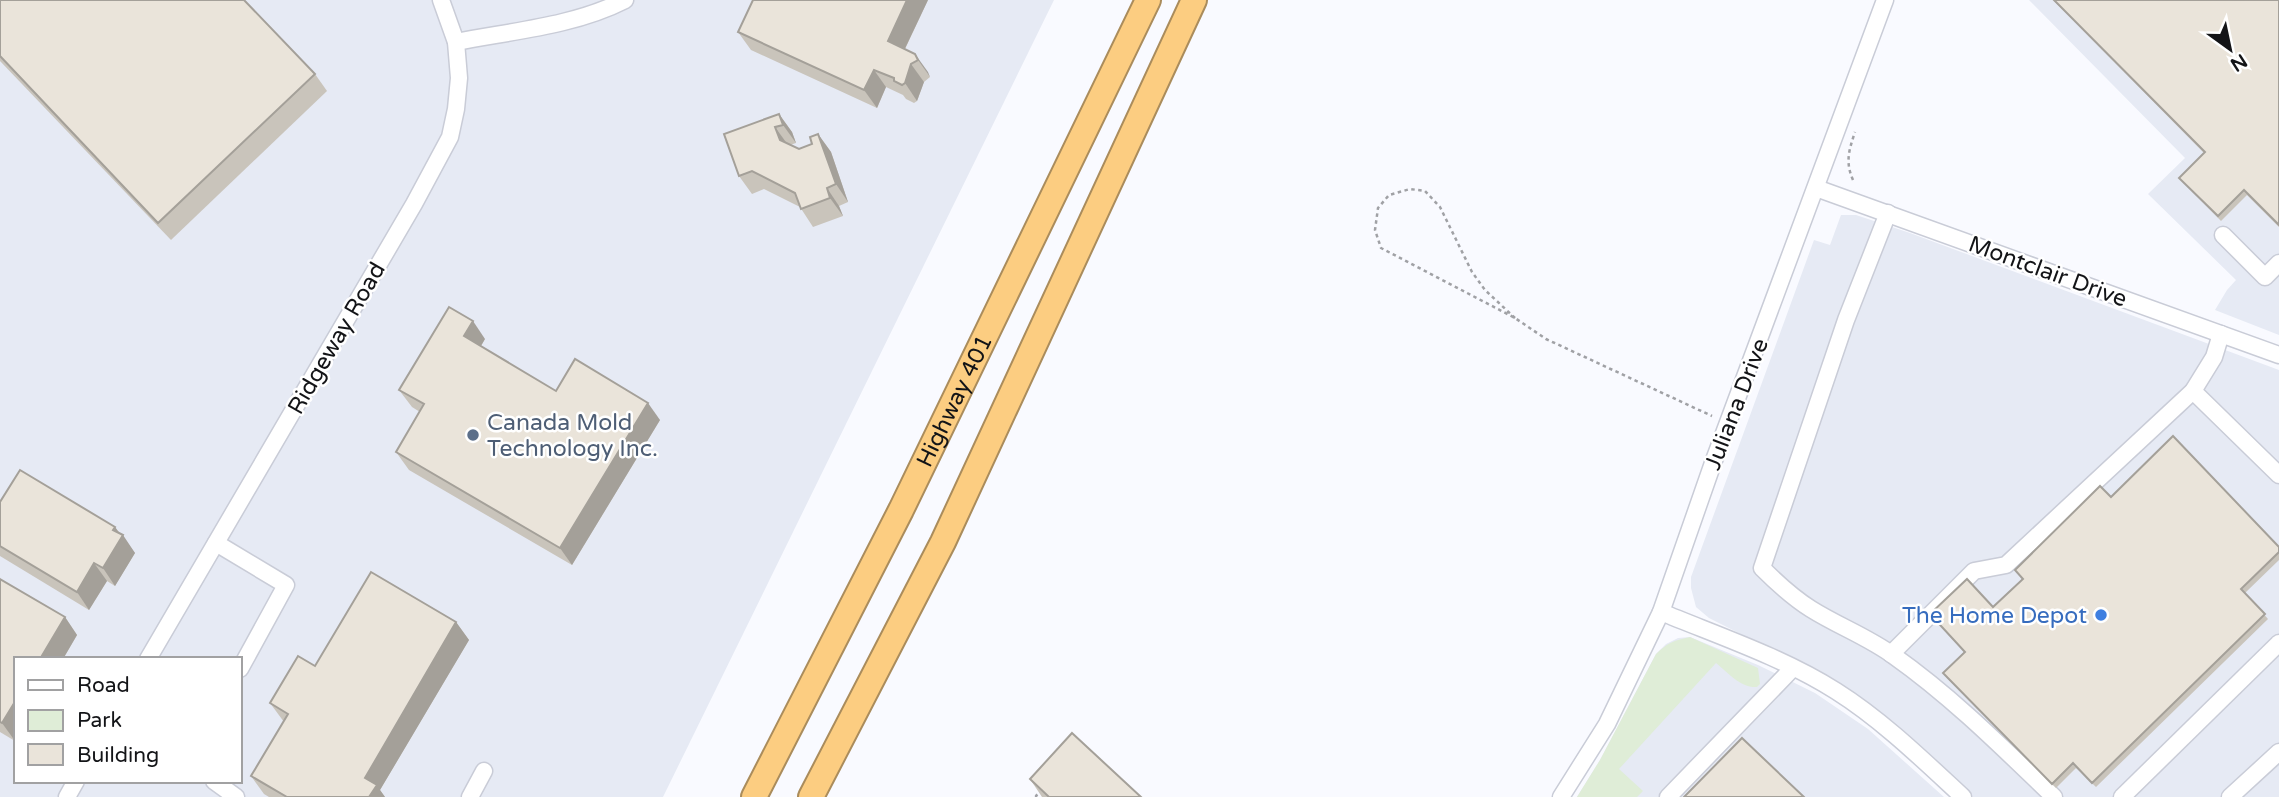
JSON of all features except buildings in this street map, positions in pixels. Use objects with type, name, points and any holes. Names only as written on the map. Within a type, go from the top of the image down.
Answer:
[{"type":"highway","name":"Highway 401","points":[[754,797],[901,510],[1148,0]]},
{"type":"highway","name":"Highway 401","points":[[811,797],[943,542],[1194,0]]},
{"type":"street","name":"Ridgeway Road","points":[[149,657],[414,204],[450,137],[459,78],[457,42],[440,0]]},
{"type":"street","points":[[457,42],[574,19],[606,10],[625,0]]},
{"type":"street","name":"Juliana Drive","points":[[1561,797],[1606,724],[1661,611],[1885,0]]},
{"type":"street","name":"Montclair Drive","points":[[1816,188],[2279,355]]},
{"type":"street","points":[[1888,214],[1846,320],[1762,568],[1782,588],[1813,610],[1891,654],[1958,706],[2054,797]]},
{"type":"street","points":[[2224,235],[2264,277],[2279,263]]},
{"type":"street","points":[[1891,654],[1975,571],[2006,565],[2193,391],[2214,357],[2221,334]]},
{"type":"street","points":[[2193,391],[2279,475]]},
{"type":"street","points":[[216,543],[286,585],[242,665]]},
{"type":"street","points":[[1661,611],[1793,668],[1836,691],[1924,761],[1963,797]]},
{"type":"street","points":[[2122,797],[2279,643]]},
{"type":"street","points":[[1668,797],[1793,668]]},
{"type":"street","points":[[2230,797],[2279,752]]},
{"type":"street","points":[[470,797],[484,771]]},
{"type":"street","points":[[217,783],[236,797]]},
{"type":"path","points":[[1853,180],[1848,169],[1847,156],[1856,130]]},
{"type":"path","points":[[1514,318],[1485,290],[1472,272],[1440,208],[1425,191],[1410,189],[1389,195],[1378,208],[1375,230],[1381,248],[1514,318],[1546,339],[1728,424]]},
{"type":"path","points":[[1037,797],[1044,787]]},
{"type":"shaded area","points":[[0,0],[1054,0],[663,797],[0,797]]},
{"type":"shaded area","points":[[2029,0],[2279,0],[2279,335],[2215,310],[2236,280],[2148,194],[2185,158]]},
{"type":"shaded area","points":[[1841,215],[1856,215],[1910,233],[2279,370],[2279,797],[1973,797],[1891,723],[1808,668],[1709,618],[1696,607],[1691,577],[1814,240],[1830,245]]},
{"type":"shaded area","points":[[1690,637],[1758,665],[1815,693],[1868,729],[1944,797],[1577,797],[1600,760],[1656,654],[1666,644],[1678,638]]},
{"type":"green space","points":[[1690,637],[1758,668],[1760,684],[1757,687],[1746,685],[1716,663],[1619,769],[1643,791],[1637,797],[1577,797],[1600,760],[1656,654],[1672,642]]},
{"type":"place","name":"Canada Mold Technology Inc.","points":[[473,435]]},
{"type":"place","name":"The Home Depot","points":[[2101,615]]}]
